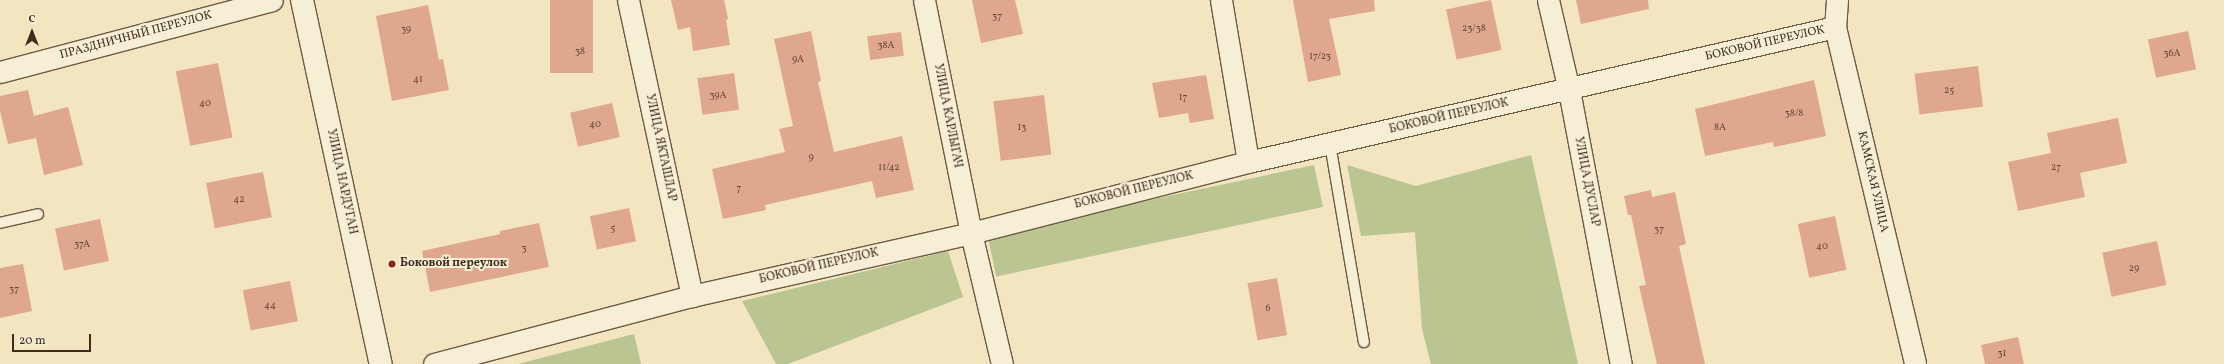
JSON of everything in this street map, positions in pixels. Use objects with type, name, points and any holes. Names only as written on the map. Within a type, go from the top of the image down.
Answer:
[{"type":"street","name":"ПРАЗДНИЧНЫЙ ПЕРЕУЛОК","points":[[0,72],[272,0]]},
{"type":"street","name":"УЛИЦА НАРДУГАН","points":[[302,0],[381,364]]},
{"type":"street","name":"УЛИЦА ЯКТАШЛАР","points":[[628,0],[692,296]]},
{"type":"street","name":"УЛИЦА КАРЛЫГАЧ","points":[[924,0],[971,233],[1002,364]]},
{"type":"street","points":[[1221,0],[1248,162]]},
{"type":"street","name":"УЛИЦА ДУСЛАР","points":[[1548,0],[1569,90],[1621,364]]},
{"type":"street","name":"КАМСКАЯ УЛИЦА","points":[[1837,0],[1835,27],[1915,364]]},
{"type":"street","name":"БОКОВОЙ ПЕРЕУЛОК","points":[[434,364],[692,296],[971,233],[1248,162],[1569,90],[1835,27]]},
{"type":"lane","points":[[1330,144],[1364,342]]},
{"type":"lane","points":[[0,224],[38,214]]},
{"type":"green space","points":[[1531,155],[1578,364],[1431,364],[1422,329],[1415,232],[1361,236],[1347,165],[1416,186]]},
{"type":"green space","points":[[1314,165],[1323,207],[996,277],[987,234]]},
{"type":"green space","points":[[948,251],[963,297],[788,364],[776,364],[742,301]]},
{"type":"green space","points":[[634,334],[641,364],[518,364]]},
{"type":"building","points":[[550,0],[593,0],[593,73],[550,73]]},
{"type":"building","points":[[671,0],[724,0],[728,19],[726,20],[730,45],[693,51],[690,27],[678,30]]},
{"type":"building","points":[[972,0],[1015,0],[1023,34],[981,43]]},
{"type":"building","points":[[1293,0],[1374,0],[1375,11],[1329,19],[1341,75],[1308,82]]},
{"type":"building","points":[[1491,0],[1502,50],[1457,59],[1446,10]]},
{"type":"building","points":[[1576,0],[1648,0],[1649,9],[1581,24]]},
{"type":"building","points":[[428,5],[439,60],[443,59],[449,90],[392,101],[376,16]]},
{"type":"building","points":[[811,31],[821,81],[818,82],[834,152],[902,136],[914,190],[876,198],[872,181],[765,205],[766,210],[723,219],[712,169],[785,152],[779,129],[793,126],[774,39]]},
{"type":"building","points":[[2188,31],[2196,69],[2156,78],[2148,40]]},
{"type":"building","points":[[901,32],[904,56],[870,60],[867,36]]},
{"type":"building","points":[[218,63],[233,138],[190,146],[176,71]]},
{"type":"building","points":[[1978,66],[1983,107],[1919,114],[1914,74]]},
{"type":"building","points":[[734,73],[739,110],[703,115],[697,78]]},
{"type":"building","points":[[1206,75],[1214,119],[1190,123],[1188,113],[1159,118],[1152,83]]},
{"type":"building","points":[[1814,80],[1826,136],[1774,147],[1773,142],[1705,156],[1695,109]]},
{"type":"building","points":[[28,90],[34,116],[68,107],[83,165],[44,175],[36,138],[8,144],[0,111],[0,96]]},
{"type":"building","points":[[1044,95],[1051,155],[1001,161],[993,101]]},
{"type":"building","points":[[612,103],[620,137],[578,147],[570,113]]},
{"type":"building","points":[[2118,118],[2127,163],[2080,173],[2085,197],[2018,211],[2008,162],[2051,153],[2047,133]]},
{"type":"building","points":[[263,172],[272,217],[215,228],[206,183]]},
{"type":"building","points":[[1651,190],[1652,197],[1675,192],[1686,244],[1679,246],[1705,364],[1657,364],[1639,286],[1646,285],[1631,215],[1628,215],[1624,196]]},
{"type":"building","points":[[629,208],[636,241],[597,250],[590,216]]},
{"type":"building","points":[[1835,216],[1846,270],[1809,278],[1798,224]]},
{"type":"building","points":[[100,219],[109,261],[64,271],[55,229]]},
{"type":"building","points":[[539,223],[549,267],[430,292],[422,251],[500,234],[500,231]]},
{"type":"building","points":[[2157,241],[2166,285],[2112,297],[2102,253]]},
{"type":"building","points":[[23,264],[32,311],[0,318],[0,268]]},
{"type":"building","points":[[1277,278],[1287,335],[1258,340],[1247,283]]},
{"type":"building","points":[[290,281],[298,321],[251,330],[243,290]]},
{"type":"building","points":[[2018,337],[2024,364],[1985,364],[1981,345]]},
{"type":"place","name":"Боковой переулок","points":[[392,264]]}]
